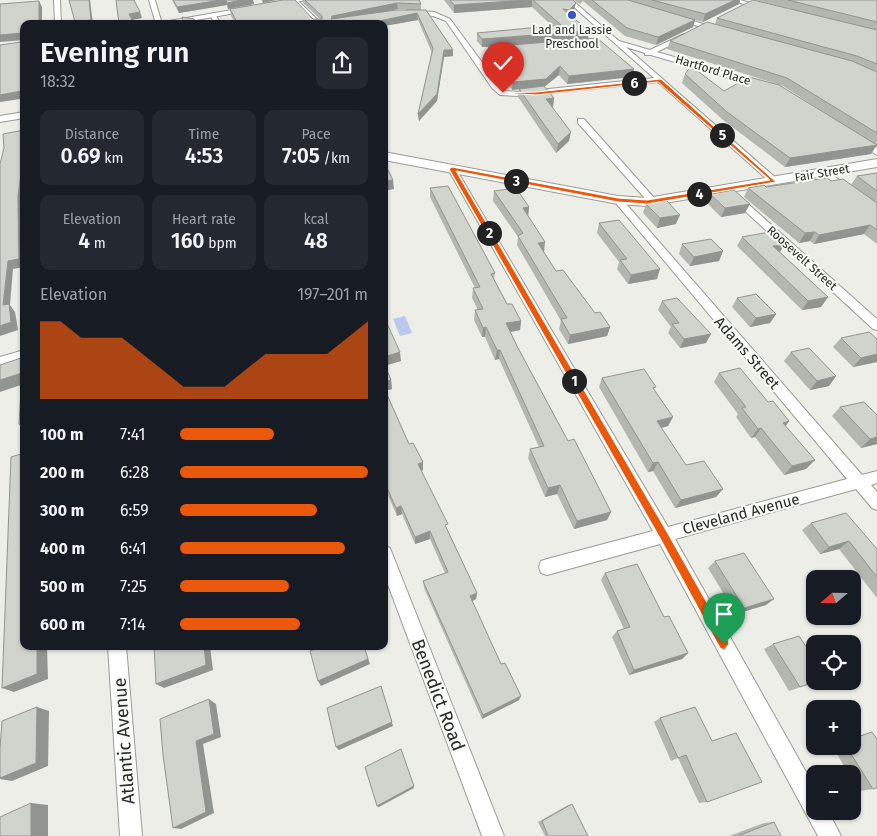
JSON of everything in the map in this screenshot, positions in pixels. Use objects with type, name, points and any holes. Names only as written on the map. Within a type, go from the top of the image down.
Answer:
[{"type":"street","points":[[57,0],[58,20]]},
{"type":"street","points":[[152,0],[157,20]]},
{"type":"street","points":[[569,0],[637,58],[659,80],[774,181]]},
{"type":"street","points":[[733,0],[769,9]]},
{"type":"street","points":[[742,8],[758,0]]},
{"type":"street","points":[[182,20],[213,15],[259,3],[299,1],[316,20]]},
{"type":"street","points":[[400,13],[434,14],[448,20],[497,89],[511,94],[528,94],[659,80]]},
{"type":"street","points":[[213,15],[216,20]]},
{"type":"street","points":[[670,16],[722,31]]},
{"type":"street","points":[[637,58],[712,22]]},
{"type":"street","points":[[605,41],[616,42]]},
{"type":"street","name":"Hartford Place","points":[[616,42],[769,88]]},
{"type":"street","points":[[472,52],[482,51]]},
{"type":"street","points":[[0,119],[20,116]]},
{"type":"street","points":[[581,121],[653,202]]},
{"type":"street","points":[[854,137],[877,152]]},
{"type":"street","name":"Fair Street","points":[[388,157],[618,200],[653,202],[877,164]]},
{"type":"street","points":[[452,169],[664,535],[806,792]]},
{"type":"street","points":[[824,172],[877,212]]},
{"type":"street","name":"Roosevelt Street","points":[[726,189],[877,326]]},
{"type":"street","name":"Adams Street","points":[[618,200],[715,316],[877,503]]},
{"type":"street","points":[[0,362],[20,355]]},
{"type":"street","name":"Cleveland Avenue","points":[[547,567],[877,477]]},
{"type":"street","name":"Benedict Road","points":[[388,563],[493,836]]},
{"type":"street","name":"Atlantic Avenue","points":[[116,650],[131,836]]},
{"type":"street","points":[[821,820],[830,836]]},
{"type":"water","points":[[405,316],[412,333],[400,336],[393,319]]},
{"type":"building","points":[[69,0],[89,0],[91,20],[74,20]]},
{"type":"building","points":[[116,0],[134,0],[140,12],[129,14],[132,20],[118,20]]},
{"type":"building","points":[[173,0],[221,0],[177,7]]},
{"type":"building","points":[[226,0],[242,0],[227,3]]},
{"type":"building","points":[[283,0],[295,0],[313,19],[322,19],[322,16],[305,0],[419,0],[421,4],[397,3],[332,16],[331,19],[396,10],[426,10],[453,50],[444,50],[437,94],[418,114],[433,48],[417,13],[384,20],[236,20],[230,9]]},
{"type":"building","points":[[450,0],[527,0],[454,5]]},
{"type":"building","points":[[533,0],[573,0],[576,3],[569,10],[563,9],[589,31],[482,39],[477,33],[561,25]]},
{"type":"building","points":[[592,0],[628,0],[695,20],[658,37],[627,28]]},
{"type":"building","points":[[652,0],[735,0],[705,14]]},
{"type":"building","points":[[753,0],[877,30],[877,64],[857,56],[717,18]]},
{"type":"building","points":[[788,0],[877,0],[877,22]]},
{"type":"building","points":[[39,1],[39,20],[20,20],[20,33],[0,35],[0,4]]},
{"type":"building","points":[[182,17],[195,20],[183,20]]},
{"type":"building","points":[[707,22],[852,61],[877,72],[877,133],[787,78],[670,41]]},
{"type":"building","points":[[597,38],[634,69],[569,76],[560,66],[546,79],[513,82],[502,66],[504,65],[488,47]]},
{"type":"building","points":[[20,42],[20,91],[0,95],[0,45]]},
{"type":"building","points":[[691,66],[724,91],[749,77],[779,85],[877,145],[790,158],[727,112],[685,74]]},
{"type":"building","points":[[544,86],[554,98],[546,99],[571,132],[558,144],[519,89]]},
{"type":"building","points":[[20,131],[19,259],[8,261],[3,305],[9,304],[11,322],[0,326],[0,164],[4,148],[3,134]]},
{"type":"building","points":[[388,170],[393,180],[388,181]]},
{"type":"building","points":[[877,173],[877,191],[857,176]]},
{"type":"building","points":[[827,178],[831,181],[843,179],[877,203],[877,230],[870,225],[819,235],[815,232],[805,233],[748,188],[764,185],[766,187]]},
{"type":"building","points":[[448,186],[495,273],[491,274],[507,304],[512,304],[521,321],[506,323],[517,346],[568,441],[574,439],[611,512],[577,521],[560,485],[548,488],[530,449],[544,446],[500,350],[497,350],[486,327],[483,328],[475,310],[483,309],[473,288],[480,287],[430,188]]},
{"type":"building","points":[[516,188],[529,207],[523,208],[545,242],[538,243],[556,271],[563,270],[595,313],[600,312],[610,327],[570,335],[561,319],[567,318],[518,236],[523,233],[494,191]]},
{"type":"building","points":[[734,190],[750,204],[725,208],[710,194]]},
{"type":"building","points":[[666,200],[680,215],[660,218],[646,204]]},
{"type":"building","points":[[619,220],[660,269],[631,275],[620,260],[627,259],[599,223]]},
{"type":"building","points":[[770,232],[784,245],[773,246],[828,297],[808,301],[742,237]]},
{"type":"building","points":[[711,239],[723,251],[694,257],[682,244]]},
{"type":"building","points":[[756,294],[776,314],[756,318],[737,298]]},
{"type":"building","points":[[677,298],[711,334],[684,339],[672,324],[679,323],[662,301]]},
{"type":"building","points":[[388,326],[400,352],[388,356]]},
{"type":"building","points":[[869,332],[877,339],[877,354],[861,358],[841,338]]},
{"type":"building","points":[[809,348],[836,376],[817,381],[791,352]]},
{"type":"building","points":[[20,358],[20,374],[0,380],[0,365]]},
{"type":"building","points":[[740,368],[768,402],[773,401],[789,421],[783,423],[815,460],[792,466],[761,428],[758,429],[742,408],[746,407],[719,373]]},
{"type":"building","points":[[644,369],[656,387],[653,388],[673,417],[657,421],[686,465],[704,461],[723,489],[681,500],[658,462],[653,463],[602,378]]},
{"type":"building","points":[[388,397],[409,444],[413,443],[423,462],[418,464],[448,524],[445,525],[477,593],[470,596],[501,664],[505,663],[521,696],[483,715],[423,581],[448,572],[430,531],[415,537],[401,506],[396,508],[388,490]]},
{"type":"building","points":[[864,402],[877,415],[877,437],[870,439],[840,407]]},
{"type":"building","points":[[20,454],[20,650],[37,650],[37,674],[2,688],[11,457]]},
{"type":"building","points":[[846,513],[877,549],[877,577],[849,541],[829,547],[811,523]]},
{"type":"building","points":[[744,553],[774,599],[744,608],[715,561]]},
{"type":"building","points":[[637,564],[664,617],[669,616],[688,653],[634,670],[617,631],[630,627],[605,573]]},
{"type":"building","points":[[799,636],[806,646],[806,685],[800,687],[773,644]]},
{"type":"building","points":[[154,650],[204,650],[206,665],[156,684]]},
{"type":"building","points":[[365,650],[368,659],[318,681],[310,651]]},
{"type":"building","points":[[381,686],[392,722],[336,747],[327,708]]},
{"type":"building","points":[[209,699],[214,734],[196,741],[206,812],[173,828],[160,719]]},
{"type":"building","points":[[37,707],[36,763],[0,778],[2,721]]},
{"type":"building","points":[[695,707],[712,741],[736,733],[762,782],[707,802],[686,755],[678,758],[660,718]]},
{"type":"building","points":[[872,732],[877,739],[877,788],[873,789],[861,770],[861,765],[858,765],[852,755],[861,755],[861,736]]},
{"type":"building","points":[[401,749],[414,786],[377,806],[365,767]]},
{"type":"building","points":[[31,803],[31,836],[0,836],[0,817]]},
{"type":"building","points":[[572,804],[588,836],[548,836],[542,821]]},
{"type":"building","points":[[774,822],[781,836],[738,836]]},
{"type":"place","name":"Lad and Lassie Preschool","points":[[572,15]]},
{"type":"route","points":[[503,93],[536,93],[659,80],[774,181],[647,202],[618,200],[452,169],[664,535],[724,644]]}]
